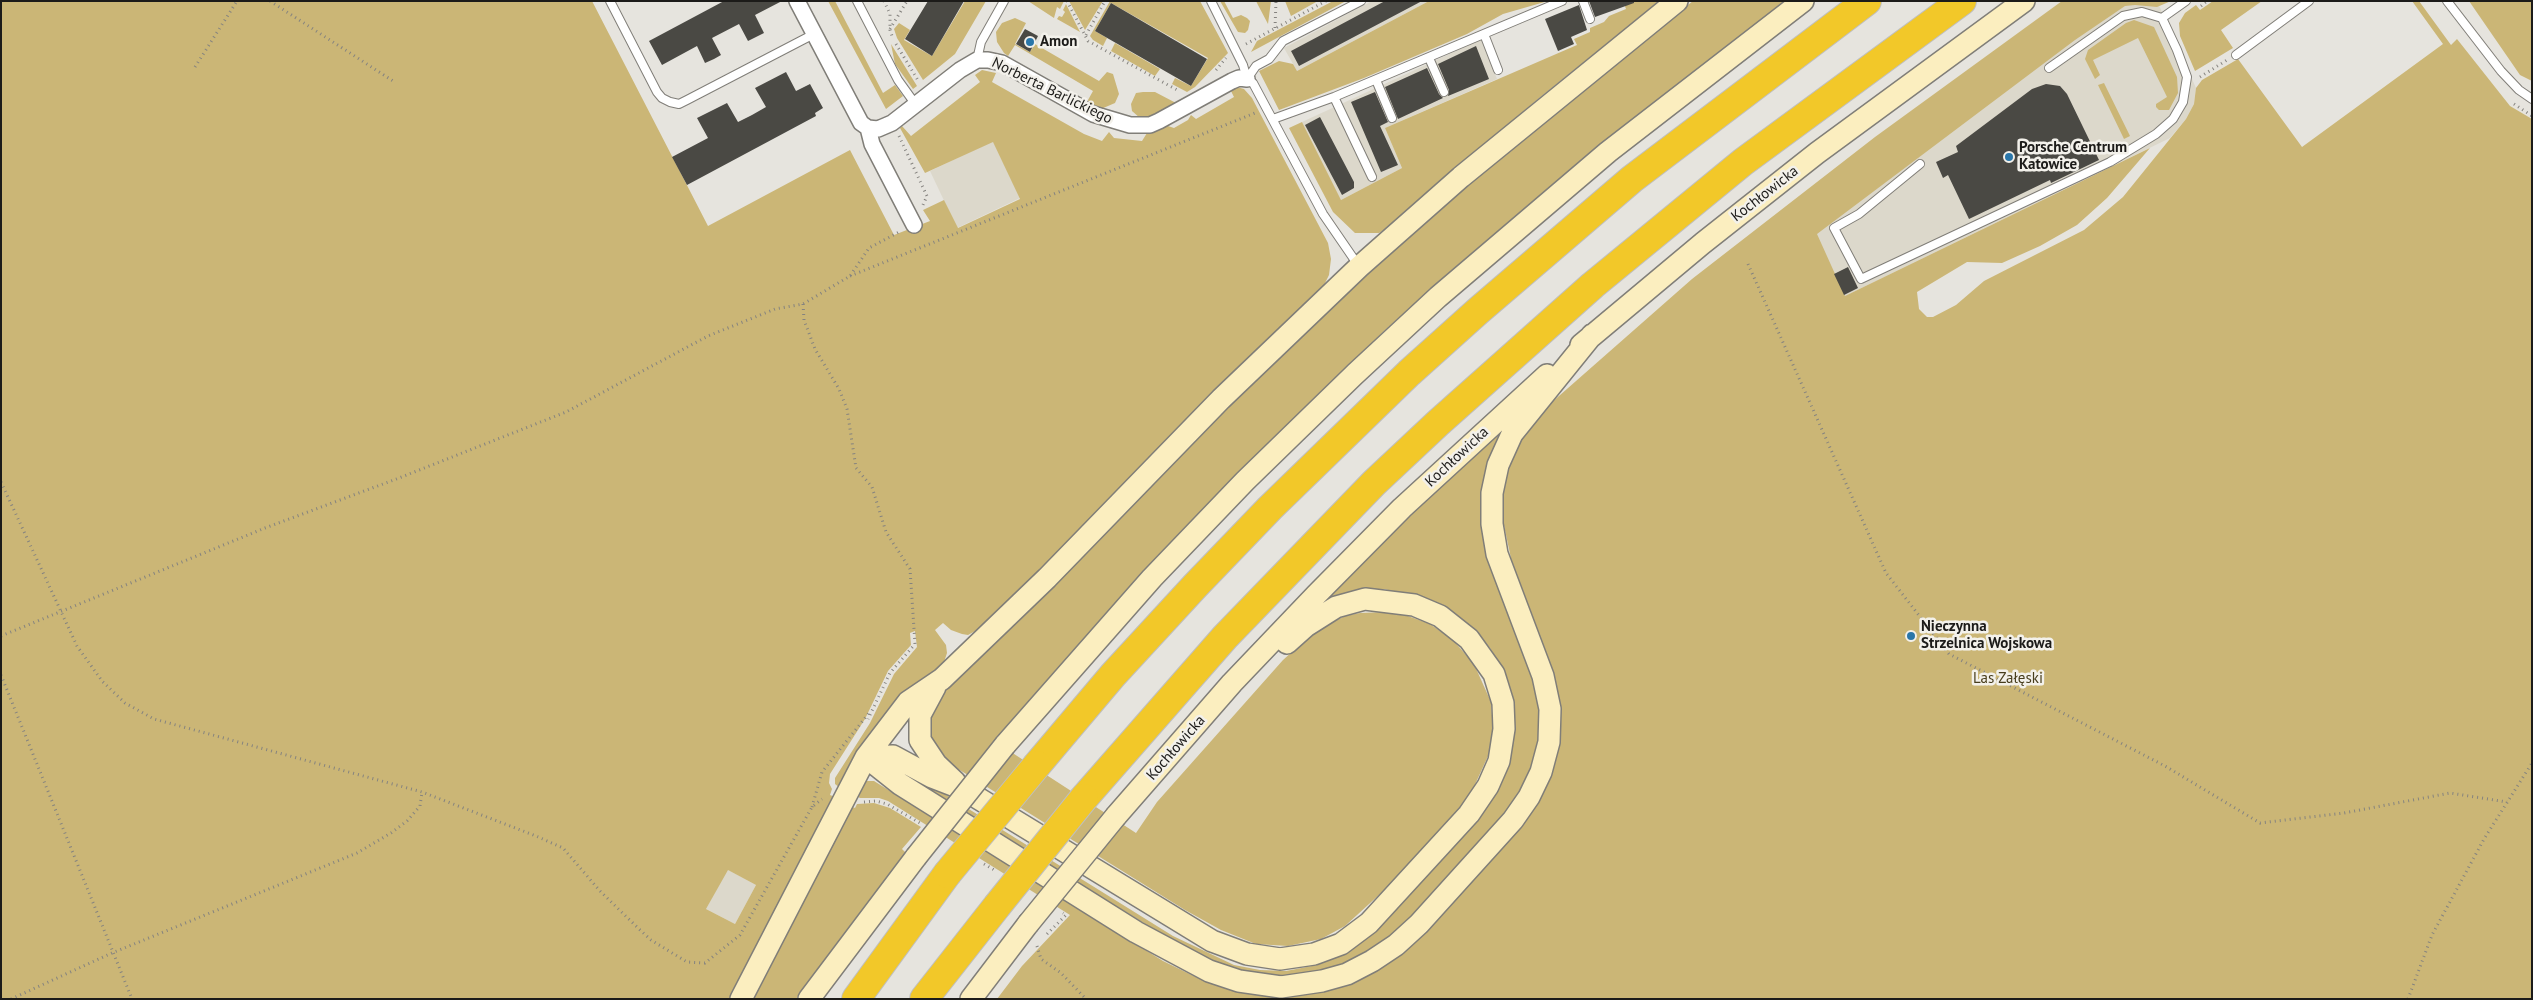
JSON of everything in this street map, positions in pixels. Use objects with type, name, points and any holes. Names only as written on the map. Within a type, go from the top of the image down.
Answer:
[{"type":"highway","points":[[856,999],[947,874],[1037,765],[1113,675],[1270,508],[1416,367],[1478,311],[1632,179],[1867,1]]},
{"type":"highway","points":[[924,999],[1084,798],[1157,712],[1251,609],[1374,483],[1445,416],[1593,285],[1743,162],[1962,1]]},
{"type":"main road","points":[[963,789],[936,764],[920,740],[920,715],[927,698],[942,679],[1047,578],[1221,399],[1359,267],[1468,171],[1677,1]]},
{"type":"main road","points":[[809,999],[916,857],[1005,745],[1099,636],[1176,552],[1274,452],[1438,297],[1608,152],[1803,1]]},
{"type":"main road","name":"Kochłowicka","points":[[972,999],[1028,924],[1116,816],[1232,683],[1402,508],[1496,420],[1592,335],[1703,243],[1817,153],[2024,1]]},
{"type":"main road","points":[[866,757],[900,784],[1136,932],[1209,971],[1239,981],[1281,987],[1322,981],[1347,974],[1372,961],[1396,945],[1419,924],[1513,820],[1529,797],[1541,772],[1549,742],[1550,709],[1543,676],[1497,554],[1492,524],[1492,493],[1498,466],[1512,434],[1592,335]]},
{"type":"main road","points":[[866,757],[893,756],[963,789],[1212,941],[1248,954],[1280,959],[1314,954],[1341,944],[1369,923],[1469,814],[1488,786],[1500,761],[1504,729],[1503,703],[1494,674],[1469,639],[1440,616],[1414,605],[1365,599],[1336,607],[1306,626],[1269,658],[1232,683]]},
{"type":"main road","points":[[741,999],[866,757],[908,702],[942,679]]},
{"type":"street","points":[[797,1],[861,123],[868,128],[872,144],[914,225]]},
{"type":"street","name":"Norberta Barlickiego","points":[[868,128],[878,129],[892,123],[960,70],[977,60],[1002,63],[1093,114],[1130,125],[1150,125],[1232,81],[1239,78],[1247,79]]},
{"type":"lane","points":[[610,1],[657,92],[670,102],[679,104],[814,34]]},
{"type":"lane","points":[[857,1],[898,80],[916,105]]},
{"type":"lane","points":[[977,60],[982,42],[1004,1]]},
{"type":"lane","points":[[1211,1],[1236,50],[1247,79],[1253,83],[1324,214],[1359,267]]},
{"type":"lane","points":[[1247,79],[1256,66],[1269,59],[1283,41],[1361,1]]},
{"type":"lane","points":[[1272,119],[1334,98],[1562,1]]},
{"type":"lane","points":[[1583,1],[1590,19]]},
{"type":"lane","points":[[2162,18],[2186,1]]},
{"type":"lane","points":[[2236,55],[2309,1]]},
{"type":"lane","points":[[2447,1],[2501,71],[2531,98]]},
{"type":"lane","points":[[2049,68],[2123,16],[2142,12],[2162,18]]},
{"type":"lane","points":[[1920,164],[1859,214],[1834,228],[1861,280],[2110,162],[2156,134],[2172,119],[2184,102],[2187,77],[2162,18]]},
{"type":"lane","points":[[1484,34],[1498,70]]},
{"type":"lane","points":[[1429,58],[1444,92]]},
{"type":"lane","points":[[1376,80],[1392,118]]},
{"type":"lane","points":[[1334,98],[1372,177]]},
{"type":"path","points":[[195,67],[237,1]]},
{"type":"path","points":[[270,1],[393,81]]},
{"type":"path","points":[[884,1],[890,14],[890,30],[893,40],[921,85]]},
{"type":"path","points":[[890,30],[907,1]]},
{"type":"path","points":[[1067,1],[1088,41],[1185,94]]},
{"type":"path","points":[[1086,36],[1105,1]]},
{"type":"path","points":[[1275,28],[1276,1]]},
{"type":"path","points":[[1214,72],[1236,50],[1326,1]]},
{"type":"path","points":[[2201,6],[2207,1]]},
{"type":"path","points":[[2186,86],[2236,55]]},
{"type":"path","points":[[1,636],[265,528],[399,478],[566,412],[708,336],[776,310],[803,304],[850,276],[1267,108]]},
{"type":"path","points":[[850,276],[869,248],[914,225],[927,196],[897,131]]},
{"type":"path","points":[[1748,264],[1886,573],[1949,654],[2166,766],[2260,823],[2344,813],[2450,793],[2508,802]]},
{"type":"path","points":[[803,304],[804,320],[815,350],[838,389],[847,409],[856,468],[872,487],[886,532],[910,569],[915,644],[890,673],[860,735]]},
{"type":"path","points":[[1,482],[77,646],[102,681],[125,703],[154,719],[422,792],[563,848],[607,898],[651,940],[687,962],[705,963],[740,935],[812,808],[822,772],[874,708]]},
{"type":"path","points":[[1,675],[132,999]]},
{"type":"path","points":[[2408,999],[2432,935],[2484,839],[2532,763]]},
{"type":"path","points":[[11,999],[112,953],[357,853],[391,834],[407,820],[420,806],[422,792]]},
{"type":"path","points":[[812,808],[826,798]]},
{"type":"path","points":[[1051,932],[1059,922]]},
{"type":"path","points":[[1038,949],[1041,959],[1061,973],[1086,999]]},
{"type":"shaded area","points":[[1372,1],[1429,1],[1297,71],[1284,48]]},
{"type":"shaded area","points":[[2110,1],[2157,1],[2196,88],[2194,104],[2186,119],[2170,138],[1833,302],[1801,231]]},
{"type":"shaded area","points":[[1482,39],[1497,79],[1385,128],[1402,168],[1341,200],[1302,122]]},
{"type":"shaded area","points":[[993,141],[1020,198],[957,228],[930,171]]},
{"type":"shaded area","points":[[727,869],[756,885],[735,924],[706,909]]},
{"type":"green space","points":[[1,1],[592,1],[708,226],[850,150],[894,235],[930,221],[923,210],[944,200],[958,228],[1020,199],[993,142],[925,173],[900,128],[902,126],[911,136],[980,82],[975,75],[982,70],[996,73],[992,82],[1084,134],[1102,141],[1109,132],[1114,138],[1142,141],[1147,133],[1165,125],[1174,128],[1188,120],[1191,115],[1196,119],[1234,97],[1231,91],[1237,87],[1244,89],[1252,98],[1328,243],[1331,259],[1329,275],[1323,287],[1040,572],[977,630],[968,635],[962,634],[951,630],[943,623],[935,630],[946,645],[947,653],[944,662],[892,712],[840,788],[835,784],[835,778],[870,723],[894,674],[917,647],[915,631],[910,633],[911,645],[888,671],[865,719],[830,774],[829,783],[832,789],[830,795],[835,797],[732,999],[1,999]],"holes":[[[728,870],[756,885],[735,924],[706,909]]]},
{"type":"green space","points":[[828,1],[835,1],[883,93],[895,85],[903,96],[886,109]]},
{"type":"green space","points":[[965,1],[986,1],[955,54],[923,80],[897,38],[894,29],[899,23],[910,30],[904,40],[932,56]]},
{"type":"green space","points":[[1028,1],[1064,1],[1060,9],[1057,7],[1054,18]]},
{"type":"green space","points":[[1069,1],[1103,1],[1085,30]]},
{"type":"green space","points":[[1110,1],[1200,1],[1228,53],[1195,87],[1187,92],[1172,84],[1175,78],[1191,86],[1208,58],[1111,3],[1095,31],[1107,38],[1103,46],[1093,40],[1090,36]]},
{"type":"green space","points":[[1220,1],[1224,1],[1233,18],[1241,15],[1250,21],[1248,30],[1245,33],[1238,32]]},
{"type":"green space","points":[[1256,1],[1271,1],[1268,24],[1258,5]]},
{"type":"green space","points":[[1285,1],[1318,1],[1291,16]]},
{"type":"green space","points":[[1333,1],[1346,1],[1251,52],[1257,41]]},
{"type":"green space","points":[[1429,1],[1548,1],[1503,14],[1467,34],[1364,78],[1279,110],[1259,71],[1279,61],[1293,64],[1297,71]]},
{"type":"green space","points":[[1623,1],[1660,1],[1538,99],[1390,226],[1379,233],[1355,233],[1333,212],[1289,128],[1302,122],[1341,200],[1402,168],[1385,128],[1577,45],[1574,39],[1590,32],[1590,28],[1604,22],[1609,16],[1626,9]]},
{"type":"green space","points":[[1693,1],[1785,1],[1596,148],[1443,278],[1383,332],[1236,475],[1152,562],[994,741],[1136,833],[1157,802],[1283,660],[1314,632],[1345,616],[1360,613],[1385,612],[1408,616],[1430,624],[1453,640],[1474,664],[1491,702],[1493,729],[1489,754],[1472,791],[1461,806],[1392,883],[1345,926],[1321,939],[1288,946],[1256,944],[1221,930],[1185,910],[942,759],[927,738],[930,707],[936,698],[1220,414],[1341,297],[1459,193],[1583,88]]},
{"type":"green space","name":"Las Załęski","points":[[2062,1],[2171,1],[2157,7],[2125,6],[2075,40],[1817,234],[1845,296],[2150,148],[2107,198],[2077,225],[2040,246],[2002,263],[1967,262],[1917,292],[1919,309],[1927,317],[1933,317],[1956,305],[1984,281],[2084,230],[2123,197],[2186,119],[2194,104],[2196,88],[2202,80],[2238,59],[2302,147],[2443,44],[2412,1],[2419,1],[2451,45],[2457,39],[2510,106],[2532,119],[2532,999],[997,999],[1022,966],[1070,915],[888,801],[879,798],[860,798],[855,795],[865,781],[874,781],[1163,961],[1202,980],[1233,991],[1279,997],[1316,993],[1362,978],[1554,761],[1502,516],[1504,480],[1516,447],[1525,433],[1551,403],[1692,279],[1875,137]]},
{"type":"green space","points":[[2213,1],[2262,1],[2221,30],[2233,48],[2195,71],[2180,36],[2179,23],[2185,13],[2196,5],[2200,10]]},
{"type":"green space","points":[[2469,1],[2532,1],[2532,81],[2520,75]]},
{"type":"green space","points":[[1066,4],[1080,32],[1057,19],[1059,16],[1062,17],[1065,12],[1063,10]]},
{"type":"green space","points":[[1015,18],[1026,23],[1015,44],[1030,52],[1035,44],[1099,81],[1107,72],[1113,74],[1119,94],[1115,103],[1101,109],[1090,105],[1088,100],[1093,91],[1015,45],[1008,56],[1004,53],[997,42],[996,32],[1002,23]]},
{"type":"green space","points":[[2134,20],[2154,27],[2177,77],[2178,93],[2169,110],[2159,110],[2156,107],[2156,104],[2167,97],[2138,38],[2093,60],[2100,75],[2095,79],[2085,59],[2088,50],[2126,23]]},
{"type":"green space","points":[[1115,43],[1160,69],[1155,76],[1111,51]]},
{"type":"green space","points":[[891,44],[917,86],[913,89],[895,64]]},
{"type":"green space","points":[[2104,83],[2130,136],[2124,139],[2098,85]]},
{"type":"green space","points":[[1155,92],[1176,103],[1155,115],[1140,118],[1132,111],[1131,104],[1136,93]]},
{"type":"green space","points":[[1494,436],[1498,437],[1484,479],[1482,531],[1487,556],[1536,687],[1540,715],[1539,737],[1533,768],[1522,789],[1506,812],[1477,846],[1400,928],[1372,950],[1345,964],[1318,972],[1288,976],[1261,975],[1233,970],[1202,957],[1170,939],[904,776],[907,773],[943,793],[1173,936],[1234,965],[1260,970],[1286,971],[1317,965],[1341,955],[1505,773],[1512,748],[1514,726],[1504,672],[1490,648],[1473,628],[1453,612],[1429,600],[1384,589],[1360,590],[1333,597],[1331,594],[1412,513]]},
{"type":"green space","points":[[874,803],[890,808],[921,827],[902,849],[906,853],[796,999],[751,999],[850,806],[855,808],[857,804]]},
{"type":"building","points":[[724,1],[782,1],[755,15],[764,33],[748,41],[739,24],[712,38],[721,55],[714,59],[705,63],[697,46],[662,65],[649,41]]},
{"type":"building","points":[[928,1],[964,1],[932,56],[905,39]]},
{"type":"building","points":[[1385,1],[1422,1],[1299,66],[1291,51]]},
{"type":"building","points":[[1589,1],[1634,1],[1634,3],[1595,17]]},
{"type":"building","points":[[1111,3],[1207,59],[1191,86],[1095,31]]},
{"type":"building","points":[[1579,5],[1587,30],[1571,37],[1574,44],[1558,51],[1545,19]]},
{"type":"building","points":[[1025,29],[1038,36],[1030,52],[1016,44]]},
{"type":"building","points":[[1476,46],[1489,79],[1448,96],[1449,90],[1438,64]]},
{"type":"building","points":[[1427,68],[1439,94],[1443,98],[1398,119],[1385,87]]},
{"type":"building","points":[[786,72],[796,91],[810,84],[823,108],[815,113],[816,116],[687,185],[672,157],[708,138],[697,118],[727,103],[738,122],[752,115],[766,107],[755,88]]},
{"type":"building","points":[[2046,84],[2060,86],[2067,94],[2099,160],[2051,183],[2050,180],[1969,219],[1948,175],[1943,178],[1936,162],[1958,152],[1956,146],[2032,89]]},
{"type":"building","points":[[1375,92],[1388,122],[1380,126],[1398,165],[1381,172],[1351,102]]},
{"type":"building","points":[[1320,117],[1354,182],[1354,188],[1342,195],[1305,125]]},
{"type":"building","points":[[1848,267],[1858,288],[1844,295],[1834,274]]},
{"type":"place","name":"Amon","points":[[1030,42]]},
{"type":"place","name":"Porsche Centrum Katowice","points":[[2009,157]]},
{"type":"place","name":"Nieczynna Strzelnica Wojskowa","points":[[1911,636]]}]
